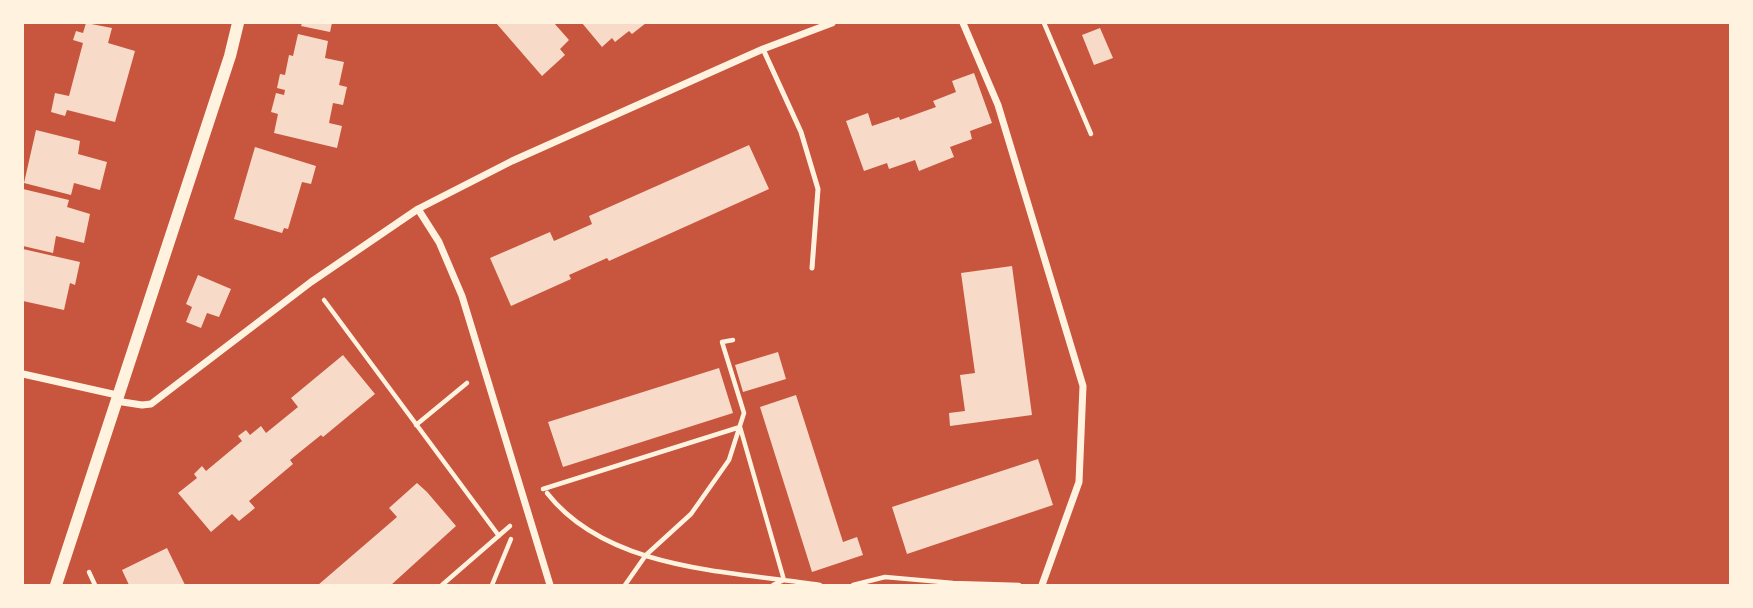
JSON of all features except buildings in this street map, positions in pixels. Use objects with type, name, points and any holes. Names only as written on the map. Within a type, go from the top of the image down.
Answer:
[{"type":"street","points":[[56,585],[238,23]]},
{"type":"street","points":[[23,374],[142,405],[151,404],[311,282],[418,209],[512,161],[763,49],[832,23]]},
{"type":"street","points":[[963,23],[998,105],[1083,386],[1079,482],[1042,585]]},
{"type":"street","points":[[418,209],[439,242],[462,296],[522,496],[523,514],[550,585]]},
{"type":"lane","points":[[763,49],[801,132],[818,189],[812,268]]},
{"type":"path","points":[[1044,23],[1091,134]]},
{"type":"path","points":[[311,282],[499,536]]},
{"type":"path","points":[[625,585],[646,555],[691,514],[729,460],[744,413],[722,342],[733,340]]},
{"type":"path","points":[[416,425],[484,369]]},
{"type":"path","points":[[522,496],[740,427]]},
{"type":"path","points":[[740,427],[785,580]]},
{"type":"path","points":[[544,489],[571,519],[592,534],[615,545],[697,568],[820,585]]},
{"type":"path","points":[[442,585],[523,514]]},
{"type":"path","points":[[492,585],[523,514]]},
{"type":"path","points":[[853,585],[885,577],[953,583],[1026,585]]},
{"type":"path","points":[[773,585],[785,580]]}]
